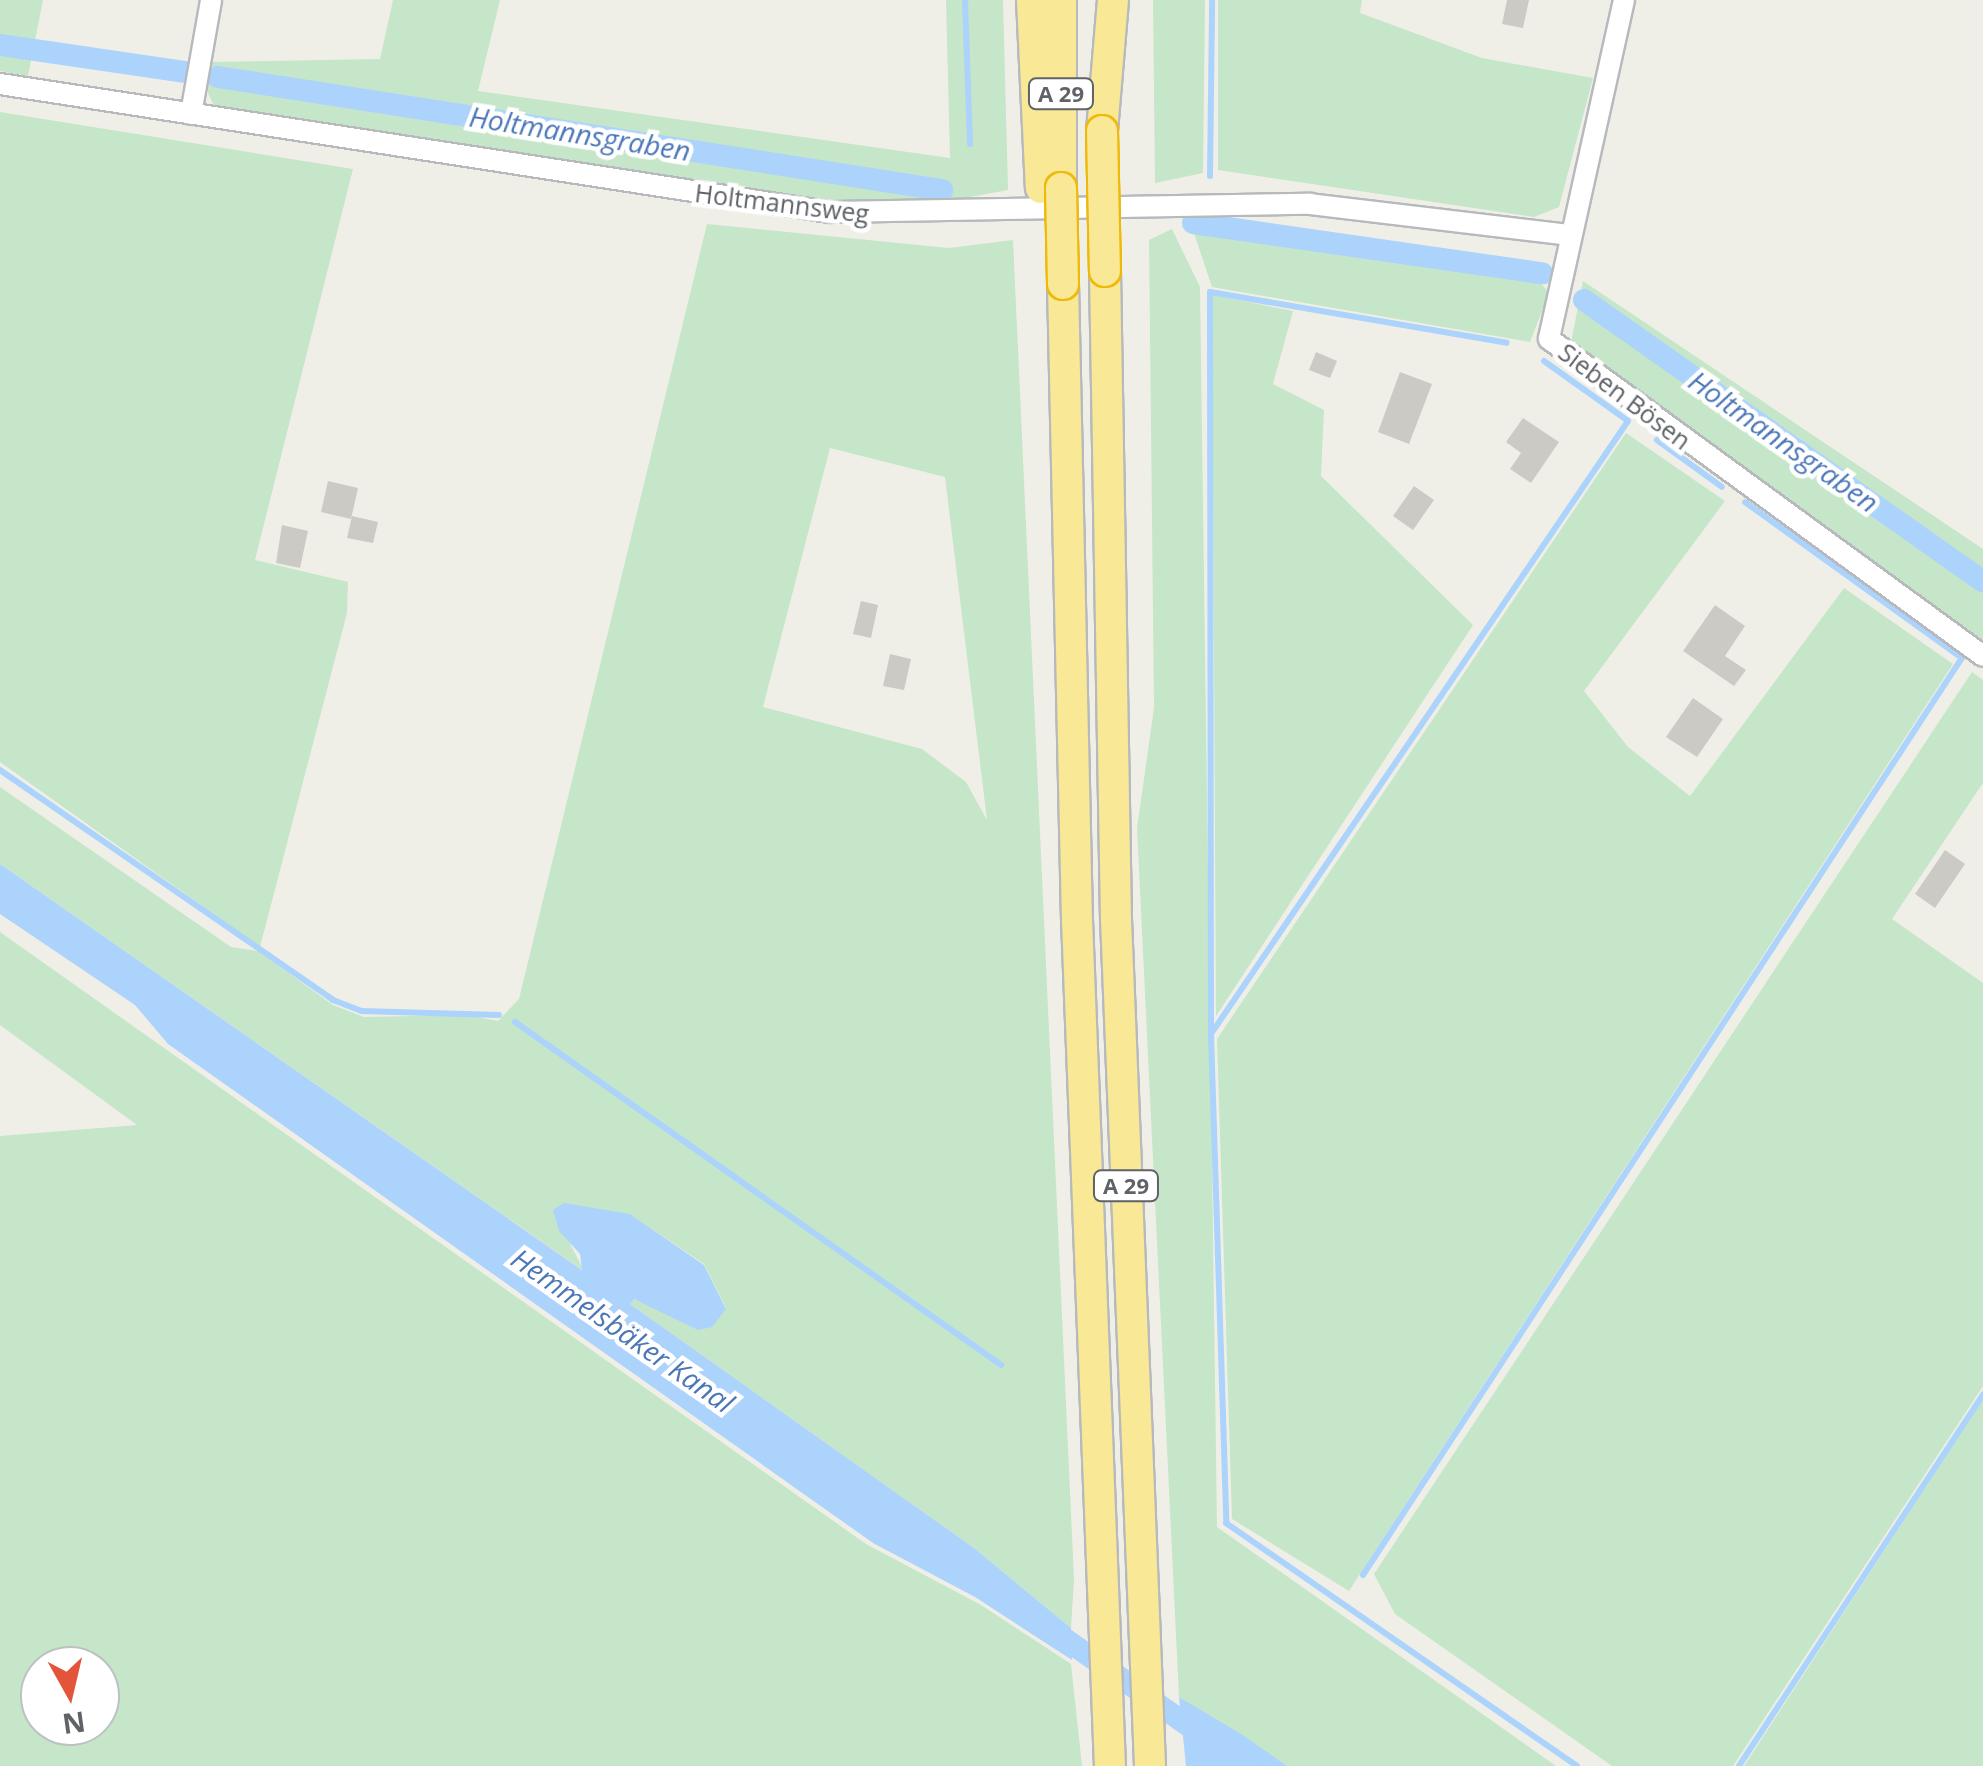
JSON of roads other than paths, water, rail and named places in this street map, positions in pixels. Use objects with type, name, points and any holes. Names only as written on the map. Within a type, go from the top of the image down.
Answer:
[{"type":"highway","points":[[1032,0],[1051,188]]},
{"type":"highway","name":"A 29","points":[[1061,0],[1051,188],[1067,469],[1100,1554],[1110,1764]]},
{"type":"highway","name":"A 29","points":[[1101,0],[1116,919],[1150,1766]]},
{"type":"highway","points":[[1102,131],[1113,0]]},
{"type":"street","points":[[190,114],[211,0]]},
{"type":"street","name":"Sieben Bösen","points":[[1624,0],[1550,340],[1983,656]]},
{"type":"street","name":"Holtmannsweg","points":[[0,84],[829,212],[1310,204],[1571,235]]},
{"type":"water","points":[[0,864],[582,1270],[580,1254],[559,1231],[553,1210],[564,1203],[630,1214],[704,1265],[726,1309],[712,1327],[698,1330],[634,1299],[630,1304],[974,1548],[1071,1628],[1072,1660],[975,1597],[873,1543],[168,1044],[135,1005],[0,914]]},
{"type":"water","points":[[1179,1697],[1241,1734],[1287,1766],[1186,1766]]},
{"type":"waterway","points":[[965,0],[970,144]]},
{"type":"waterway","points":[[1210,176],[1212,0]]},
{"type":"waterway","name":"Holtmannsgraben","points":[[0,45],[184,72]]},
{"type":"waterway","name":"Holtmannsgraben","points":[[218,77],[942,190]]},
{"type":"waterway","name":"Holtmannsgraben","points":[[1193,223],[1542,273]]},
{"type":"waterway","points":[[1211,1034],[1210,292],[1507,343]]},
{"type":"waterway","name":"Holtmannsgraben","points":[[1584,300],[1983,581]]},
{"type":"waterway","points":[[1544,361],[1628,421],[1211,1034],[1226,1523],[1577,1766]]},
{"type":"waterway","points":[[1657,440],[1722,487]]},
{"type":"waterway","points":[[1363,1575],[1962,658],[1745,502]]},
{"type":"waterway","points":[[0,770],[333,1000],[361,1011],[499,1015]]},
{"type":"waterway","points":[[515,1022],[1001,1365]]},
{"type":"waterway","points":[[1739,1766],[1983,1394]]},
{"type":"waterway","name":"Hemmelsbäker Kanal","points":[[1048,1627],[1246,1766]]}]
